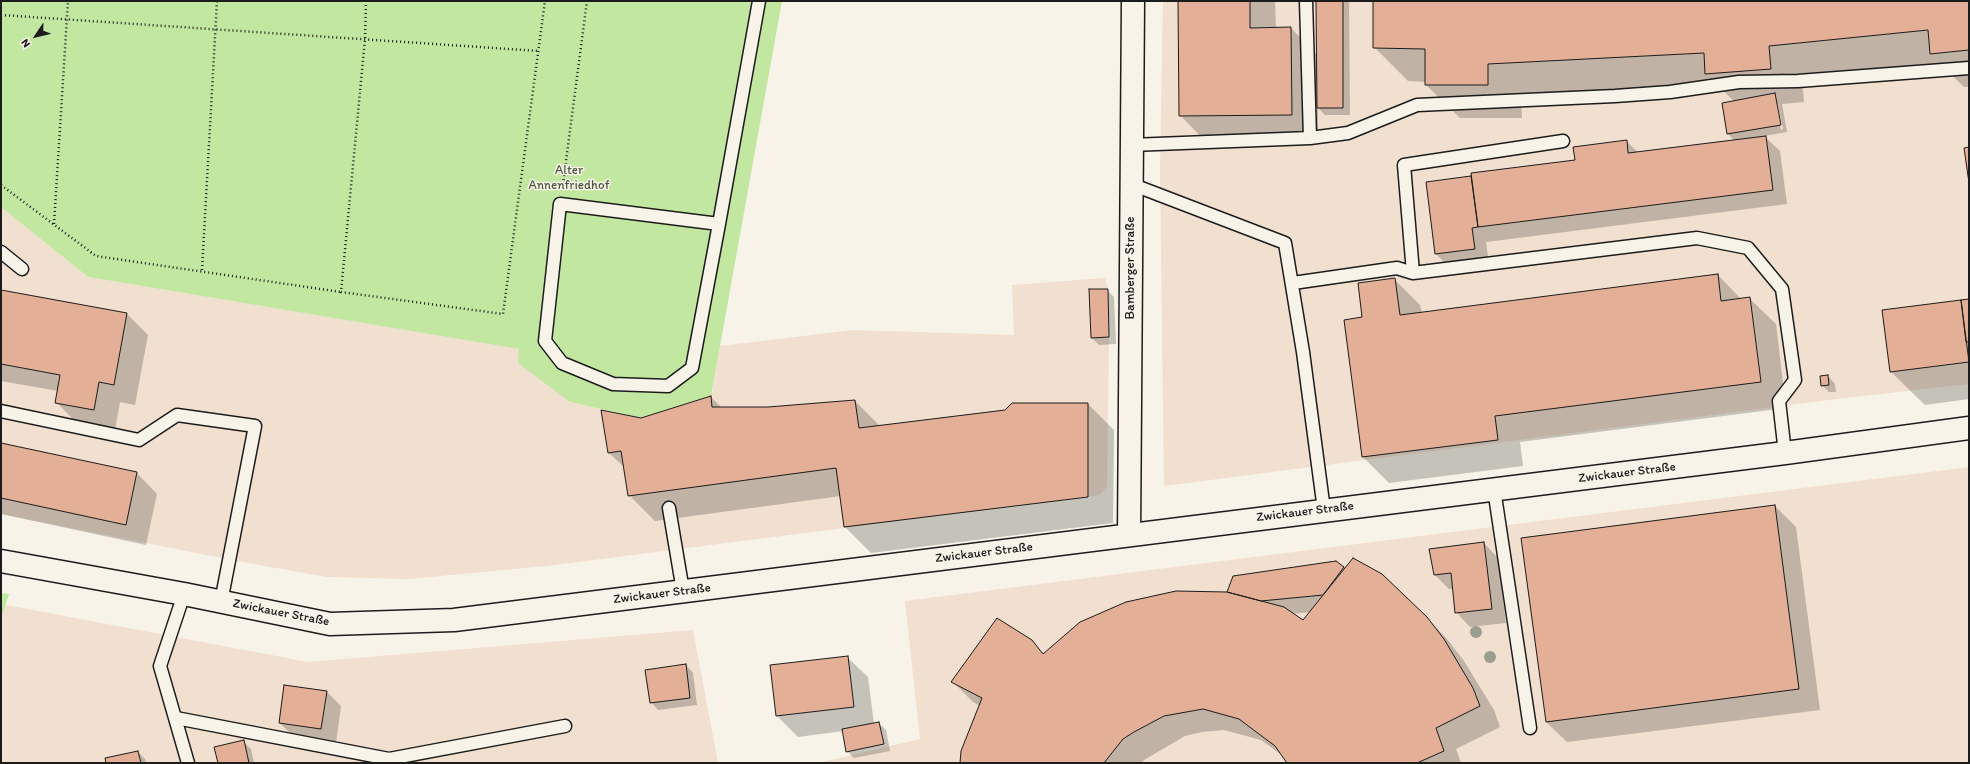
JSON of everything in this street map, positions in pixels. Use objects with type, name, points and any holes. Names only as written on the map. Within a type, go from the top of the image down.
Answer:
[{"type":"street","name":"Bamberger Straße","points":[[1129,535],[1133,1]]},
{"type":"street","name":"Zwickauer Straße","points":[[1,560],[184,594],[330,624],[454,620],[1785,453],[1969,428]]},
{"type":"lane","points":[[719,224],[560,204],[545,341],[562,363],[613,384],[668,386],[692,368],[719,224],[760,1]]},
{"type":"lane","points":[[1306,1],[1310,138]]},
{"type":"lane","points":[[1131,145],[1310,138],[1348,133],[1417,105],[1615,96],[1670,92],[1739,82],[1798,81],[1969,68]]},
{"type":"lane","points":[[1413,272],[1404,165],[1564,141]]},
{"type":"lane","points":[[1131,184],[1284,243],[1293,283],[1324,510]]},
{"type":"lane","points":[[1293,283],[1397,268],[1413,272],[1697,238],[1748,248],[1782,289],[1795,380],[1779,401],[1785,453]]},
{"type":"lane","points":[[1,252],[22,270]]},
{"type":"lane","points":[[1,411],[139,440],[177,416],[255,426],[221,602]]},
{"type":"lane","points":[[1494,489],[1530,728]]},
{"type":"lane","points":[[669,508],[683,591]]},
{"type":"lane","points":[[184,594],[160,666],[188,763]]},
{"type":"lane","points":[[176,718],[389,761],[565,726]]},
{"type":"path","points":[[54,224],[68,1]]},
{"type":"path","points":[[202,270],[217,1]]},
{"type":"path","points":[[341,292],[364,39],[366,1]]},
{"type":"path","points":[[1,185],[96,256],[503,314],[545,1]]},
{"type":"path","points":[[560,204],[587,1]]},
{"type":"path","points":[[1,15],[539,51]]},
{"type":"shaded area","points":[[1163,1],[1969,1],[1969,384],[1836,399],[1164,486],[1160,169]]},
{"type":"shaded area","points":[[1,207],[88,277],[519,349],[570,402],[641,418],[712,393],[720,346],[853,330],[1014,335],[1012,285],[1105,278],[1108,289],[1109,337],[1107,487],[1099,495],[1088,497],[546,566],[409,579],[327,577],[231,560],[1,514]]},
{"type":"shaded area","points":[[1969,467],[1969,763],[818,763],[920,739],[905,601]]},
{"type":"shaded area","points":[[1,604],[308,662],[693,630],[718,763],[1,763]]},
{"type":"green space","name":"Alter Annenfriedhof","points":[[1,1],[782,1],[711,396],[641,418],[570,402],[518,363],[519,349],[88,277],[1,207]]},
{"type":"green space","points":[[1,593],[9,594],[1,618]]},
{"type":"building","points":[[1178,1],[1250,1],[1250,28],[1291,27],[1292,115],[1179,116]]},
{"type":"building","points":[[1316,1],[1343,1],[1343,108],[1317,108]]},
{"type":"building","points":[[1373,1],[1969,1],[1969,50],[1930,54],[1928,30],[1769,46],[1771,69],[1705,74],[1704,53],[1488,64],[1488,85],[1425,85],[1425,49],[1373,48]]},
{"type":"building","points":[[1775,93],[1781,125],[1727,134],[1722,103]]},
{"type":"building","points":[[1766,136],[1773,190],[1478,227],[1471,173],[1575,160],[1573,147],[1627,140],[1628,153]]},
{"type":"building","points":[[1969,147],[1969,183],[1964,148]]},
{"type":"building","points":[[1471,176],[1478,227],[1472,228],[1475,249],[1435,254],[1426,182]]},
{"type":"building","points":[[1718,274],[1721,301],[1750,297],[1761,382],[1495,416],[1498,440],[1362,457],[1344,320],[1362,317],[1358,283],[1395,278],[1400,315]]},
{"type":"building","points":[[1089,289],[1108,289],[1109,337],[1091,338]]},
{"type":"building","points":[[1,290],[127,313],[114,385],[99,382],[94,410],[55,403],[60,375],[1,364]]},
{"type":"building","points":[[1969,299],[1969,342],[1966,342],[1961,300]]},
{"type":"building","points":[[1961,300],[1969,362],[1890,372],[1882,310]]},
{"type":"building","points":[[1828,375],[1829,385],[1821,386],[1820,376]]},
{"type":"building","points":[[711,396],[712,407],[768,407],[855,400],[859,428],[1005,410],[1012,403],[1088,403],[1088,497],[844,527],[836,468],[628,496],[621,451],[608,453],[601,410],[641,418]]},
{"type":"building","points":[[1,443],[137,472],[126,525],[1,498]]},
{"type":"building","points":[[1775,505],[1799,689],[1546,722],[1521,538]]},
{"type":"building","points":[[1484,542],[1492,609],[1455,613],[1451,573],[1434,575],[1429,549]]},
{"type":"building","points":[[1353,558],[1382,574],[1427,617],[1444,639],[1473,688],[1480,706],[1436,728],[1444,751],[1417,763],[1287,763],[1275,746],[1239,719],[1203,709],[1164,716],[1134,732],[1123,739],[1104,763],[960,763],[961,751],[982,698],[951,682],[997,618],[1032,640],[1043,654],[1080,622],[1126,602],[1176,591],[1227,592],[1284,607],[1303,620]]},
{"type":"building","points":[[1336,561],[1344,567],[1323,595],[1261,601],[1227,592],[1233,576]]},
{"type":"building","points":[[848,656],[854,707],[776,716],[770,665]]},
{"type":"building","points":[[686,664],[690,698],[650,703],[645,670]]},
{"type":"building","points":[[284,685],[327,691],[321,729],[279,723]]},
{"type":"building","points":[[879,722],[884,744],[846,752],[842,729]]},
{"type":"building","points":[[244,740],[249,763],[218,763],[214,747]]},
{"type":"building","points":[[138,751],[141,763],[106,763],[105,758]]}]
